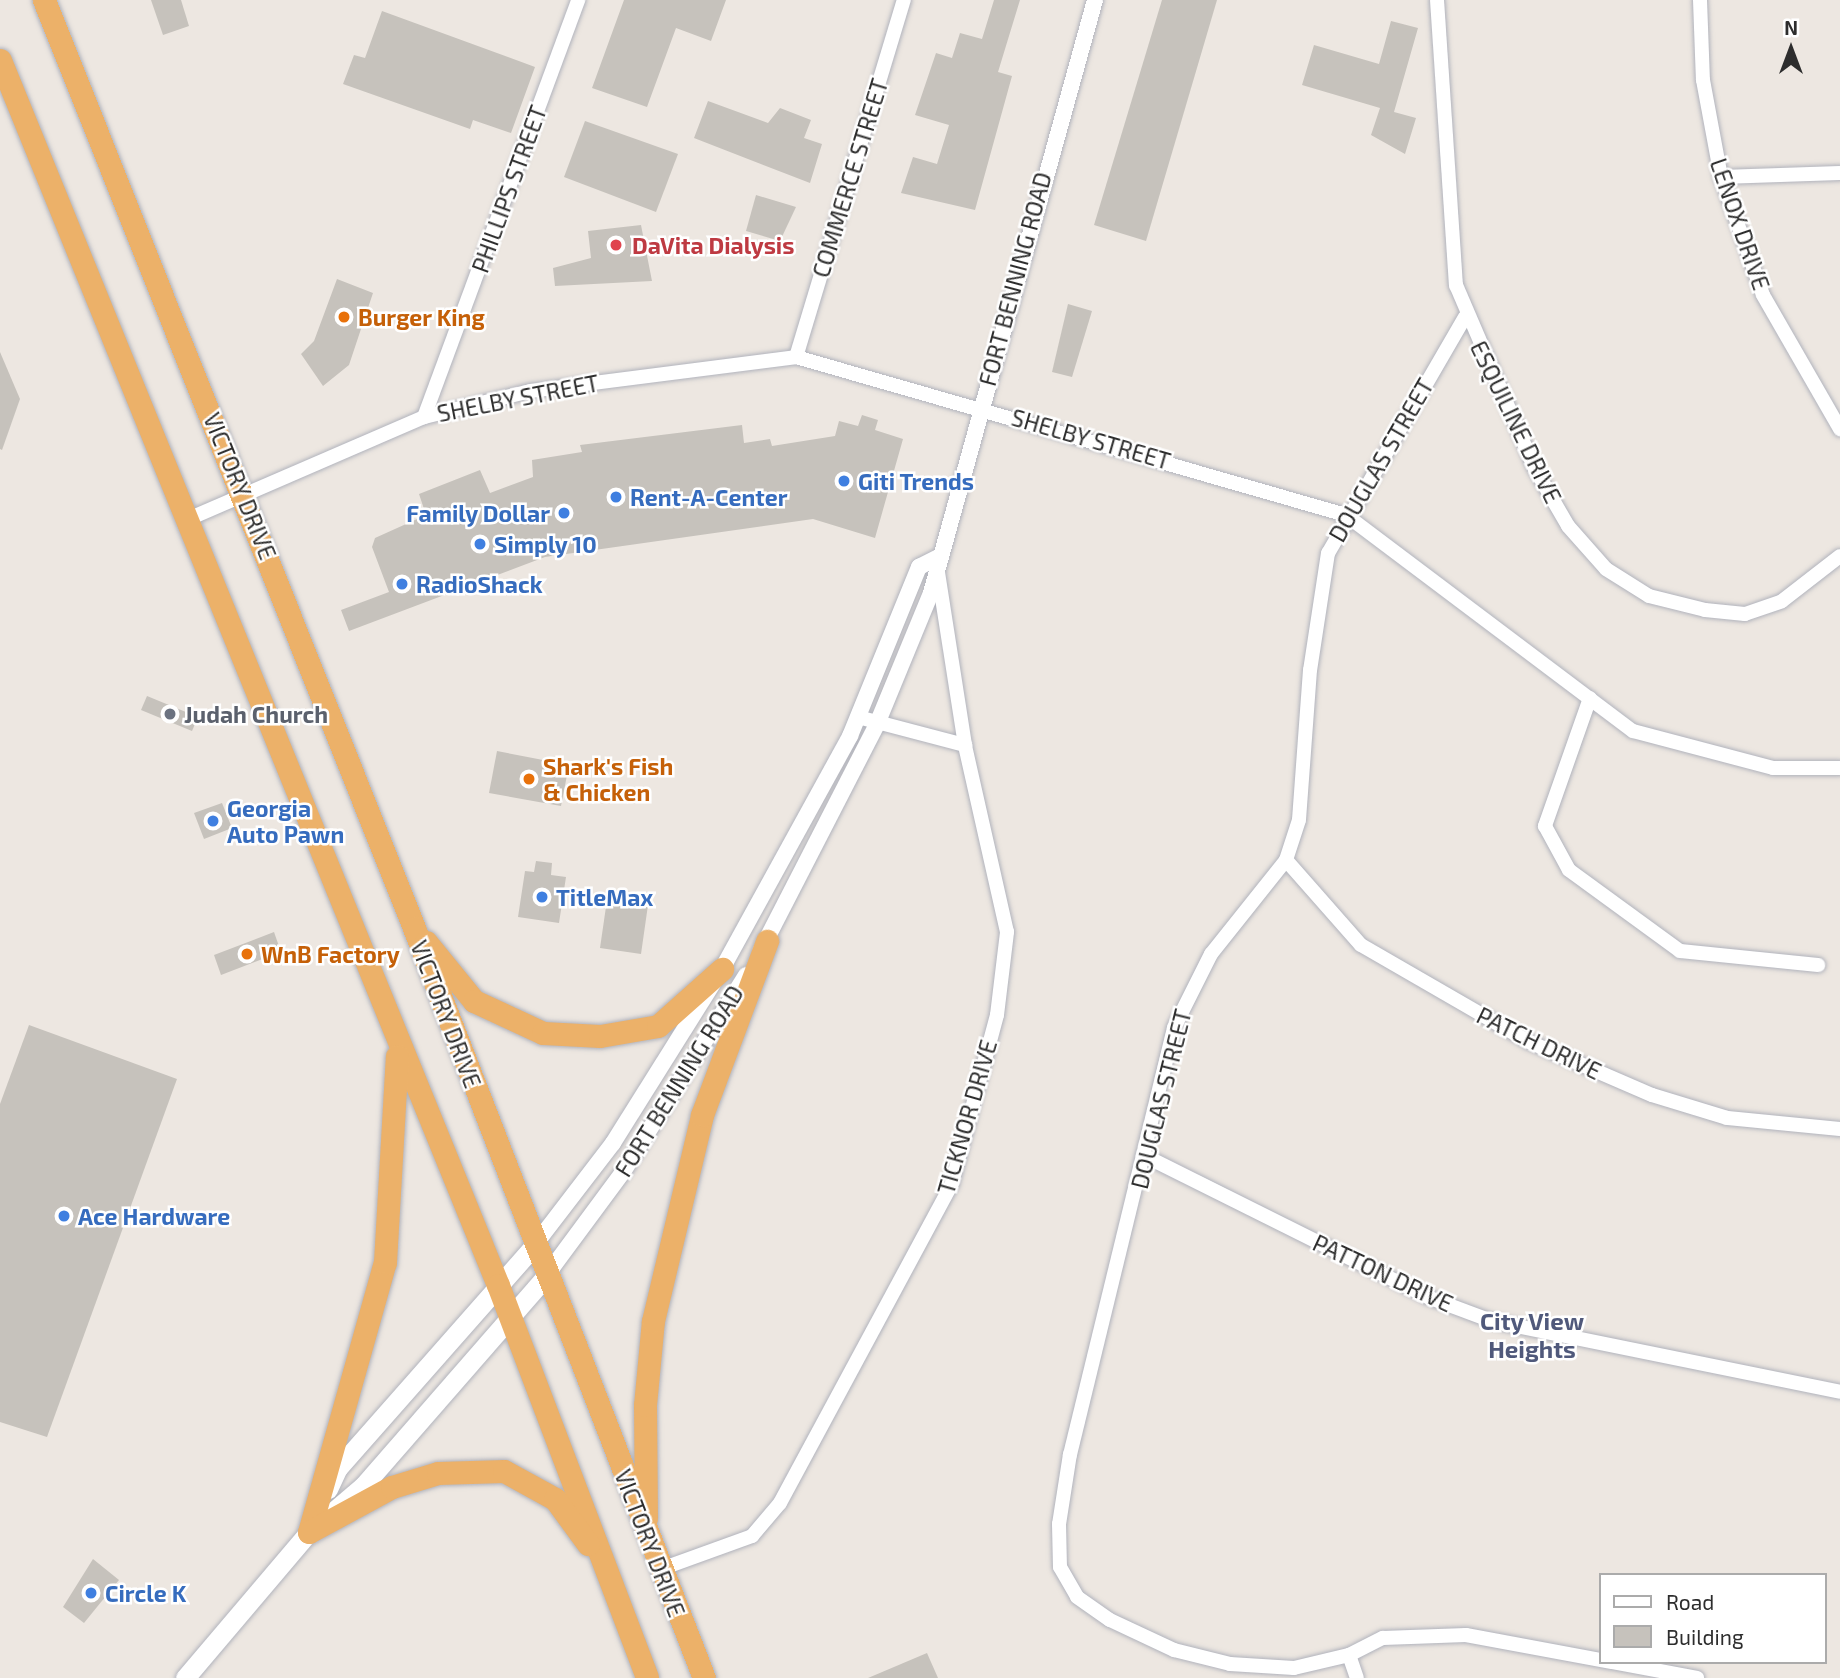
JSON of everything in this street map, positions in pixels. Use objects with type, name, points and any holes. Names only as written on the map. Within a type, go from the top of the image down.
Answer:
[{"type":"highway","name":"VICTORY DRIVE","points":[[44,0],[414,928],[545,1276],[704,1678]]},
{"type":"highway","points":[[0,60],[398,1046],[498,1285],[648,1678]]},
{"type":"highway","points":[[414,928],[474,1001],[543,1033],[600,1036],[658,1026],[722,969]]},
{"type":"highway","points":[[646,1532],[645,1405],[653,1321],[702,1115],[767,941]]},
{"type":"highway","points":[[309,1532],[385,1262],[398,1046]]},
{"type":"highway","points":[[309,1532],[392,1487],[438,1473],[504,1471],[555,1500],[605,1566]]},
{"type":"main road","name":"FORT BENNING ROAD","points":[[309,1532],[338,1468],[534,1246]]},
{"type":"main road","name":"FORT BENNING ROAD","points":[[185,1678],[309,1532],[363,1486],[545,1276]]},
{"type":"street","name":"PHILLIPS STREET","points":[[424,417],[578,0]]},
{"type":"street","name":"COMMERCE STREET","points":[[796,356],[904,0]]},
{"type":"street","name":"FORT BENNING ROAD","points":[[545,1276],[624,1172],[767,941],[877,724],[931,593],[937,558],[1095,0]]},
{"type":"street","name":"ESQUILINE DRIVE","points":[[1437,0],[1446,211],[1465,317],[1568,526],[1617,575],[1649,596],[1745,614],[1782,601],[1840,556]]},
{"type":"street","name":"LENOX DRIVE","points":[[1700,0],[1703,80],[1721,177],[1763,295],[1840,429]]},
{"type":"street","points":[[1721,177],[1840,173]]},
{"type":"street","name":"DOUGLAS STREET","points":[[1349,1655],[1294,1668],[1230,1664],[1174,1650],[1077,1597],[1060,1567],[1059,1524],[1070,1454],[1145,1156],[1174,1028],[1191,989],[1286,860],[1299,820],[1318,604],[1328,553],[1346,515],[1465,317]]},
{"type":"street","name":"SHELBY STREET","points":[[186,520],[424,417],[531,391],[796,356],[980,407],[1346,515],[1633,731],[1714,757],[1773,768],[1840,768]]},
{"type":"street","name":"FORT BENNING ROAD","points":[[534,1246],[613,1143],[722,969],[858,717],[919,567],[937,558]]},
{"type":"street","name":"TICKNOR DRIVE","points":[[661,1569],[752,1536],[780,1503],[952,1183],[997,1015],[1007,932],[965,746],[937,558]]},
{"type":"street","points":[[1590,698],[1545,826],[1569,870],[1680,951],[1818,965]]},
{"type":"street","points":[[858,717],[965,746]]},
{"type":"street","name":"PATCH DRIVE","points":[[1286,860],[1361,945],[1527,1041],[1652,1095],[1727,1118],[1840,1129]]},
{"type":"street","name":"PATTON DRIVE","points":[[1145,1156],[1430,1298],[1492,1321],[1840,1392]]},
{"type":"street","points":[[1357,1678],[1349,1655],[1383,1638],[1466,1635],[1598,1660]]},
{"type":"street","points":[[1622,1664],[1697,1678]]},
{"type":"building","points":[[151,0],[181,0],[189,26],[163,35]]},
{"type":"building","points":[[624,0],[726,0],[711,41],[676,28],[647,107],[592,88]]},
{"type":"building","points":[[994,0],[1020,0],[998,72],[1012,76],[975,210],[901,193],[913,157],[937,164],[949,125],[915,115],[936,53],[952,58],[960,33],[982,39]]},
{"type":"building","points":[[1162,0],[1217,0],[1146,241],[1094,225]]},
{"type":"building","points":[[382,11],[535,67],[511,133],[473,120],[470,129],[343,84],[354,55],[365,58]]},
{"type":"building","points":[[1391,21],[1418,28],[1394,112],[1416,118],[1405,154],[1371,135],[1380,108],[1302,85],[1314,45],[1379,64]]},
{"type":"building","points":[[708,101],[768,123],[780,108],[811,120],[804,138],[822,144],[810,183],[694,138]]},
{"type":"building","points":[[585,121],[678,154],[656,212],[564,177]]},
{"type":"building","points":[[756,195],[796,207],[780,241],[746,231]]},
{"type":"building","name":"DaVita Dialysis","points":[[641,225],[652,281],[555,286],[553,268],[591,258],[588,231]]},
{"type":"building","name":"Burger King","points":[[337,279],[373,293],[349,365],[323,386],[301,354],[314,341]]},
{"type":"building","points":[[1068,304],[1092,311],[1072,377],[1052,372]]},
{"type":"building","points":[[0,352],[20,399],[2,450],[0,449]]},
{"type":"building","points":[[862,415],[878,420],[875,430],[903,439],[875,538],[813,519],[545,557],[349,631],[341,610],[389,592],[372,547],[375,538],[426,515],[419,494],[480,470],[490,493],[533,477],[532,460],[582,452],[580,445],[742,425],[744,443],[770,439],[772,446],[835,436],[839,421],[858,426]]},
{"type":"building","name":"Judah Church","points":[[147,696],[198,717],[192,731],[141,710]]},
{"type":"building","name":"Shark's Fish & Chicken","points":[[497,751],[569,765],[561,806],[489,793]]},
{"type":"building","name":"Georgia Auto Pawn","points":[[222,803],[232,828],[204,839],[194,813]]},
{"type":"building","name":"TitleMax","points":[[536,861],[552,863],[551,875],[566,877],[559,923],[518,917],[525,871],[534,872]]},
{"type":"building","points":[[608,893],[649,898],[641,954],[600,948]]},
{"type":"building","name":"WnB Factory","points":[[274,932],[281,952],[221,975],[214,955]]},
{"type":"building","name":"Ace Hardware","points":[[29,1025],[177,1079],[47,1437],[0,1422],[0,1104]]},
{"type":"building","name":"Circle K","points":[[93,1559],[119,1580],[84,1623],[63,1607]]},
{"type":"building","points":[[927,1653],[938,1678],[868,1678]]},
{"type":"place","name":"DaVita Dialysis","points":[[616,245]]},
{"type":"place","name":"Burger King","points":[[344,317]]},
{"type":"place","name":"Giti Trends","points":[[844,481]]},
{"type":"place","name":"Rent-A-Center","points":[[616,497]]},
{"type":"place","name":"Family Dollar","points":[[564,513]]},
{"type":"place","name":"Simply 10","points":[[480,544]]},
{"type":"place","name":"RadioShack","points":[[402,584]]},
{"type":"place","name":"Judah Church","points":[[170,714]]},
{"type":"place","name":"Shark's Fish & Chicken","points":[[529,779]]},
{"type":"place","name":"Georgia Auto Pawn","points":[[213,821]]},
{"type":"place","name":"TitleMax","points":[[542,897]]},
{"type":"place","name":"WnB Factory","points":[[247,954]]},
{"type":"place","name":"Ace Hardware","points":[[64,1216]]},
{"type":"place","name":"Circle K","points":[[91,1593]]},
{"type":"district","name":"City View Heights","points":[[1532,1335]]}]
